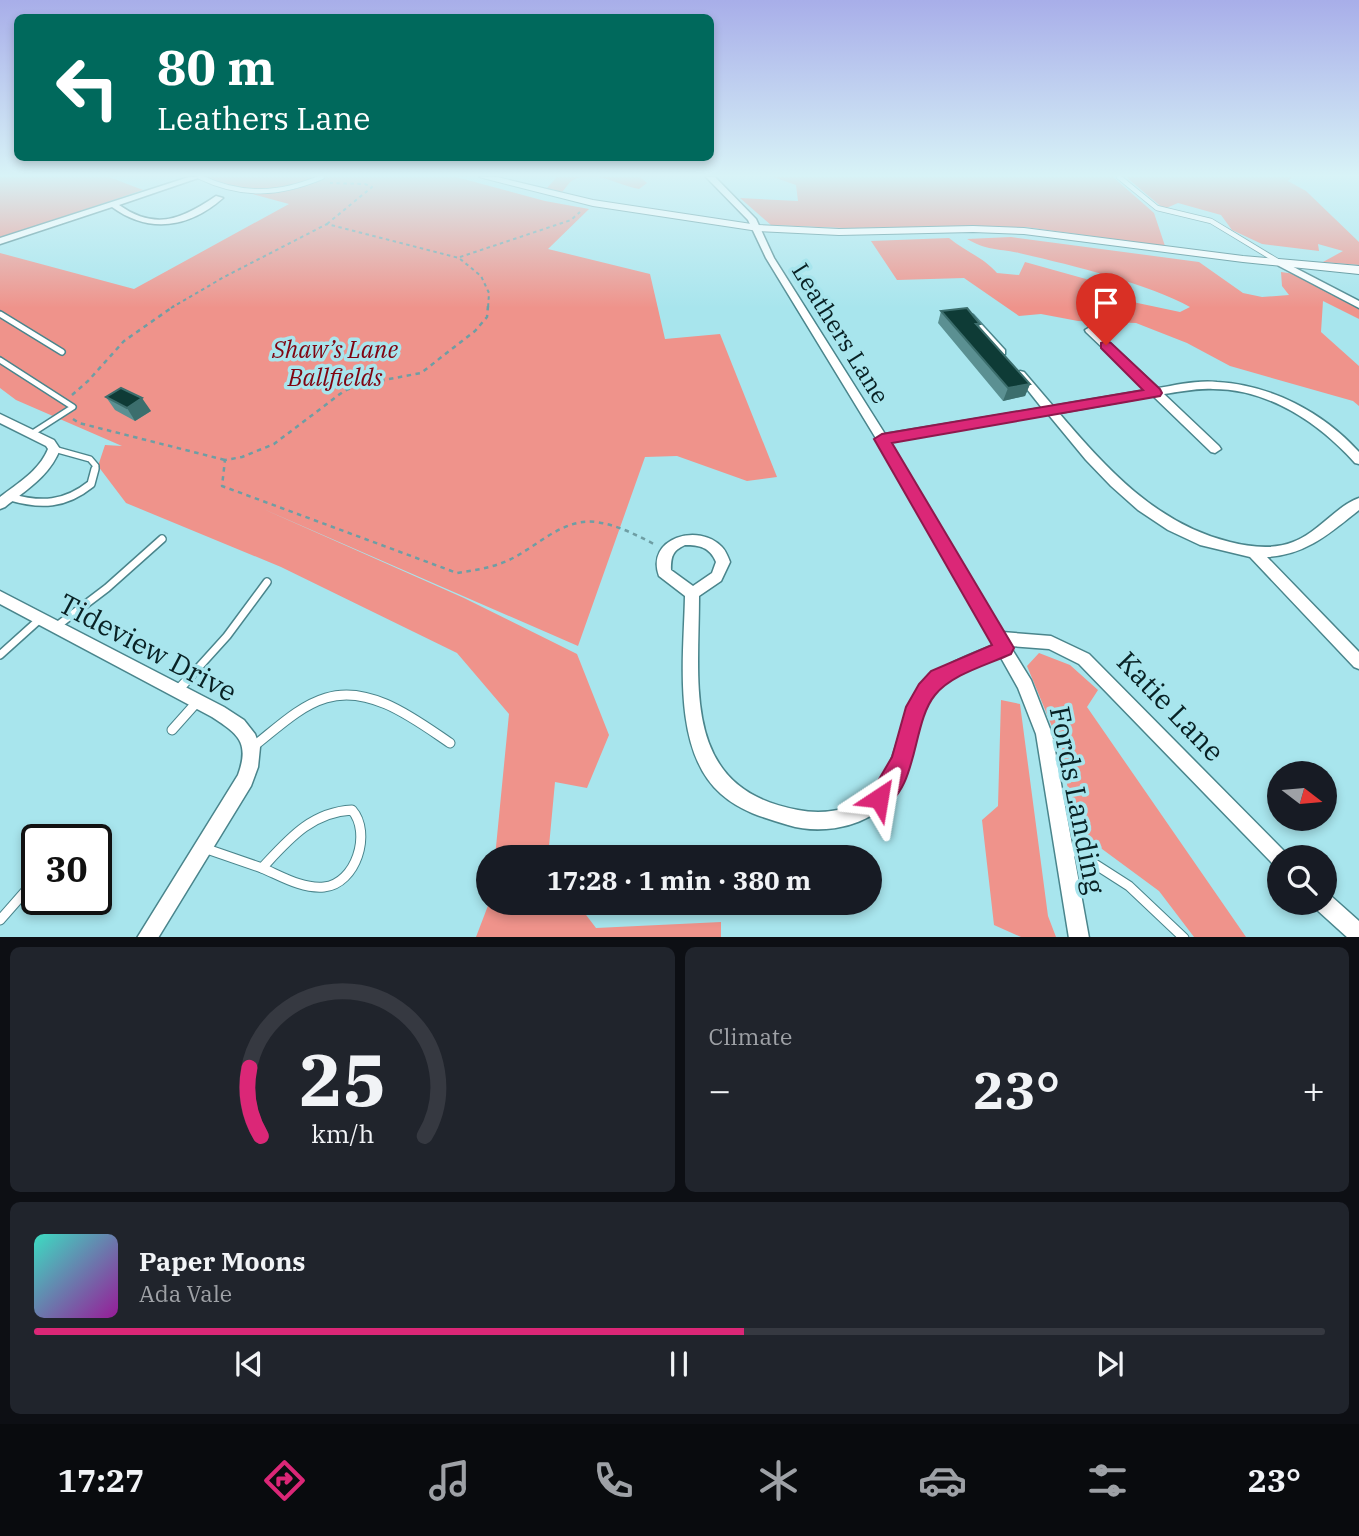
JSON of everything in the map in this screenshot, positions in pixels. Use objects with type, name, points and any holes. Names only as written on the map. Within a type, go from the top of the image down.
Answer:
[{"type":"street","points":[[0,241],[64,221]]},
{"type":"street","points":[[150,221],[173,223],[180,221]]},
{"type":"street","points":[[706,221],[758,229],[839,232],[973,229],[1024,231],[1282,264],[1359,270]]},
{"type":"street","name":"Leathers Lane","points":[[750,221],[758,229],[770,258],[882,439],[1001,643]]},
{"type":"street","points":[[1282,264],[1359,305]]},
{"type":"street","points":[[970,317],[1006,358]]},
{"type":"street","points":[[1090,330],[1214,449]]},
{"type":"street","points":[[1015,368],[1120,487],[1157,519],[1195,538],[1254,552],[1285,550],[1297,547],[1359,503]]},
{"type":"street","points":[[882,439],[1213,384],[1236,386],[1267,395],[1324,428],[1359,460]]},
{"type":"street","points":[[0,418],[50,443],[54,449],[52,458],[44,468],[4,500]]},
{"type":"street","points":[[689,539],[711,544],[719,551],[723,561],[720,574],[692,593],[664,572],[662,562],[666,552],[676,542],[689,539]]},
{"type":"street","points":[[1254,552],[1359,662]]},
{"type":"street","points":[[692,593],[691,698],[700,750],[724,786],[741,800],[782,816],[803,820],[843,818],[862,811],[879,798],[893,780],[916,707],[926,690],[938,678],[1001,643]]},
{"type":"street","name":"Tideview Drive","points":[[0,597],[240,726],[254,746]]},
{"type":"street","name":"Fords Landing","points":[[1001,643],[1025,685],[1044,734],[1079,937]]},
{"type":"street","name":"Katie Lane","points":[[1001,643],[1051,643],[1084,659],[1267,846]]},
{"type":"street","points":[[147,937],[245,780],[253,761],[254,746]]},
{"type":"street","points":[[1337,915],[1359,934]]},
{"type":"lane","points":[[1210,221],[1282,264]]},
{"type":"lane","points":[[0,314],[62,352]]},
{"type":"lane","points":[[0,360],[73,407],[31,434]]},
{"type":"lane","points":[[4,500],[50,505],[65,501],[91,484],[96,466],[90,459],[54,449]]},
{"type":"lane","points":[[0,655],[107,588],[162,539]]},
{"type":"lane","points":[[176,691],[220,645],[267,582]]},
{"type":"lane","points":[[254,746],[326,698],[344,694],[363,697],[407,715],[450,743]]},
{"type":"lane","points":[[172,730],[197,702]]},
{"type":"lane","points":[[202,847],[262,868],[297,885],[319,889],[340,879],[355,861],[363,838],[361,820],[352,810],[337,809],[321,814],[302,826],[262,868]]},
{"type":"lane","points":[[1063,844],[1136,889],[1161,911],[1184,937]]},
{"type":"lane","points":[[0,920],[21,896]]},
{"type":"path","points":[[63,401],[86,385],[117,348],[148,323],[224,277],[331,221]]},
{"type":"path","points":[[459,257],[569,221]]},
{"type":"path","points":[[64,413],[79,423],[225,460],[245,459],[267,451],[344,391],[358,385],[421,373],[475,331],[487,317],[489,293],[481,276],[459,257],[327,224]]},
{"type":"path","points":[[225,460],[222,486],[457,573],[479,573],[506,563],[558,529],[578,522],[597,521],[634,532],[666,552]]},
{"type":"green space","points":[[0,221],[51,221],[0,238]]},
{"type":"green space","name":"Shaw’s Lane Ballfields","points":[[258,221],[577,221],[548,249],[650,274],[665,339],[720,334],[777,477],[747,481],[677,456],[645,457],[578,646],[261,508],[464,598],[577,654],[609,735],[587,788],[555,782],[549,845],[496,845],[509,714],[457,653],[281,567],[126,503],[98,466],[105,445],[122,446],[16,400],[0,388],[0,253],[134,289]]},
{"type":"green space","points":[[766,221],[1157,221],[1165,246],[1025,227],[843,228],[771,225]]},
{"type":"green space","points":[[1225,221],[1337,221],[1359,242],[1359,265],[1323,262],[1343,251],[1318,244],[1319,251],[1262,244],[1232,230]]},
{"type":"green space","points":[[1011,237],[1199,262],[1243,293],[1262,297],[1289,295],[1282,286],[1281,272],[1295,274],[1359,308],[1359,319],[1323,301],[1321,332],[1359,366],[1359,406],[1353,401],[1230,366],[1187,343],[1136,323],[1078,321],[1041,314],[1019,316],[964,278],[897,280],[871,241],[949,238],[997,273],[1019,275],[1025,262],[1111,286],[1114,298],[1180,312],[1190,307],[1153,290],[1019,253],[987,247],[967,239]]},
{"type":"green space","points":[[1039,653],[1070,665],[1098,690],[1087,707],[1246,937],[1194,937],[1159,891],[1079,832],[1053,729],[1027,666]]},
{"type":"green space","points":[[1001,700],[1020,704],[1048,916],[1056,937],[1021,937],[994,925],[982,820],[998,806]]},
{"type":"green space","points":[[484,915],[586,915],[596,928],[721,922],[721,937],[476,937]]},
{"type":"building","points":[[967,308],[980,324],[976,324],[1030,384],[1008,388],[941,311]]},
{"type":"building","points":[[121,388],[142,398],[127,408],[106,397]]},
{"type":"route","points":[[879,798],[893,780],[916,707],[926,690],[938,678],[1004,648],[882,439],[1154,393],[1106,345]]}]
